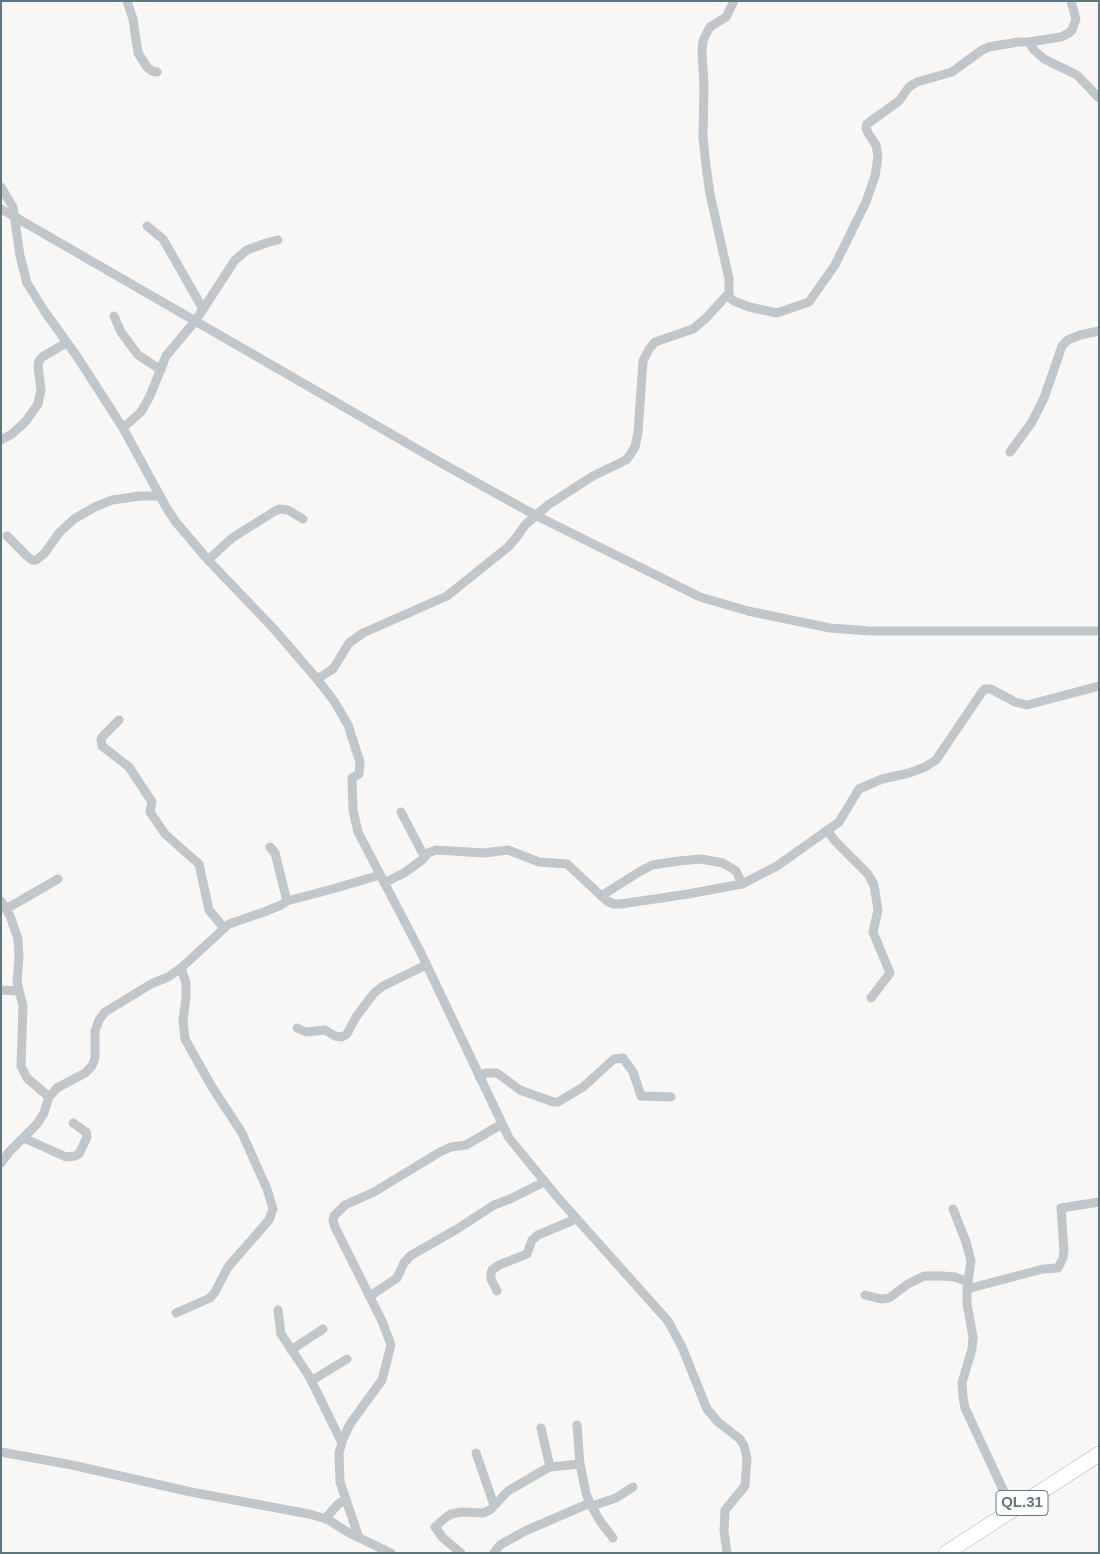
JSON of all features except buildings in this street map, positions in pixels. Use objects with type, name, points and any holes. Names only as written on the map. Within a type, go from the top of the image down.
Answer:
[{"type":"highway","name":"QL.31","points":[[946,1553],[1099,1454]]},
{"type":"street","points":[[127,1],[133,19],[138,53],[152,71],[158,72]]},
{"type":"street","points":[[317,679],[334,668],[349,643],[363,633],[447,596],[508,547],[535,515],[568,491],[626,460],[634,447],[638,433],[643,360],[649,349],[655,342],[693,329],[728,296],[730,289],[729,279],[710,194],[706,166],[703,137],[704,85],[702,52],[703,41],[707,32],[726,17],[734,1]]},
{"type":"street","points":[[728,296],[734,301],[749,307],[777,313],[809,302],[835,265],[866,202],[875,176],[878,158],[876,145],[866,128],[868,124],[899,101],[909,87],[917,82],[952,72],[982,50],[989,47],[1028,42],[1069,33],[1076,20],[1071,1]]},
{"type":"street","points":[[1028,42],[1044,59],[1077,75],[1099,98]]},
{"type":"street","points":[[1,187],[13,207],[20,256],[27,283],[124,428],[159,496],[175,521],[208,560],[274,629],[317,679],[334,701],[348,725],[360,762],[359,774],[352,778],[353,810],[358,832],[426,965],[510,1138],[544,1182],[668,1321],[682,1347],[707,1410],[718,1422],[740,1439],[744,1446],[747,1458],[745,1486],[725,1510],[724,1531],[727,1553]]},
{"type":"street","points":[[1,209],[443,464],[535,515],[700,597],[748,611],[820,626],[870,631],[1099,631]]},
{"type":"street","points":[[147,226],[163,239],[203,309]]},
{"type":"street","points":[[124,428],[141,412],[150,396],[166,356],[196,320],[235,260],[247,250],[278,240]]},
{"type":"street","points":[[114,316],[121,332],[138,355],[160,370]]},
{"type":"street","points":[[1010,452],[1032,422],[1044,398],[1062,346],[1068,340],[1080,335],[1099,331]]},
{"type":"street","points":[[1,440],[12,434],[26,421],[38,404],[41,390],[39,361],[42,357],[66,343]]},
{"type":"street","points":[[7,536],[28,557],[36,560],[42,557],[59,533],[74,519],[95,507],[112,500],[140,496],[159,496]]},
{"type":"street","points":[[208,560],[232,538],[275,511],[280,509],[288,510],[303,519]]},
{"type":"street","points":[[1,1163],[9,1152],[37,1124],[44,1114],[49,1097],[57,1088],[85,1073],[92,1066],[95,1058],[95,1031],[106,1012],[150,984],[181,968],[229,924],[282,905],[287,901],[404,873],[428,853],[436,850],[484,853],[508,850],[539,862],[567,864],[601,896],[614,904],[721,889],[742,884],[778,866],[839,822],[859,789],[882,779],[925,767],[936,760],[985,689],[991,689],[1015,702],[1027,705],[1099,686]]},
{"type":"street","points":[[119,720],[101,739],[102,746],[129,768],[152,802],[150,812],[165,834],[199,864],[209,910],[224,928]]},
{"type":"street","points":[[400,812],[424,856]]},
{"type":"street","points":[[827,830],[835,841],[868,874],[874,885],[878,910],[873,932],[890,973],[871,998]]},
{"type":"street","points":[[270,847],[275,853],[287,901]]},
{"type":"street","points":[[601,896],[638,872],[652,866],[701,859],[723,863],[736,871],[742,884]]},
{"type":"street","points":[[49,1097],[27,1078],[21,1066],[23,1006],[18,991],[18,939],[4,905],[58,879]]},
{"type":"street","points":[[296,1028],[306,1032],[326,1030],[342,1038],[347,1034],[356,1017],[374,993],[383,986],[426,965]]},
{"type":"street","points":[[176,1313],[210,1298],[228,1267],[269,1220],[273,1209],[267,1189],[242,1133],[185,1039],[183,1021],[186,990],[181,968]]},
{"type":"street","points":[[1,990],[18,991]]},
{"type":"street","points":[[479,1077],[486,1073],[497,1073],[520,1090],[558,1102],[583,1086],[614,1059],[623,1058],[633,1072],[643,1097],[671,1096]]},
{"type":"street","points":[[24,1138],[66,1157],[75,1156],[79,1154],[87,1137],[85,1131],[73,1123]]},
{"type":"street","points":[[359,1538],[340,1482],[339,1453],[350,1424],[382,1380],[391,1346],[390,1338],[333,1221],[338,1210],[352,1201],[374,1192],[440,1152],[451,1147],[466,1145],[502,1124]]},
{"type":"street","points":[[370,1296],[396,1278],[410,1256],[494,1205],[544,1182]]},
{"type":"street","points":[[866,1295],[889,1298],[908,1284],[924,1276],[955,1277],[967,1285],[1058,1268],[1064,1251],[1061,1208],[1099,1202]]},
{"type":"street","points":[[953,1209],[971,1261],[967,1285],[967,1304],[973,1337],[972,1349],[962,1383],[962,1397],[965,1408],[1012,1509]]},
{"type":"street","points":[[497,1291],[492,1279],[492,1270],[499,1265],[527,1254],[532,1240],[538,1235],[576,1219]]},
{"type":"street","points":[[278,1310],[281,1334],[311,1382],[342,1443]]},
{"type":"street","points":[[292,1350],[323,1329]]},
{"type":"street","points":[[311,1382],[347,1358]]},
{"type":"street","points":[[577,1425],[580,1464],[586,1493],[600,1521],[613,1538]]},
{"type":"street","points":[[541,1428],[550,1467]]},
{"type":"street","points":[[1,1452],[72,1465],[190,1492],[325,1519],[391,1553]]},
{"type":"street","points":[[476,1453],[494,1505]]},
{"type":"street","points":[[461,1553],[446,1542],[435,1527],[451,1514],[462,1512],[483,1513],[518,1484],[550,1467],[580,1464]]},
{"type":"street","points":[[494,1553],[500,1545],[526,1531],[591,1505],[616,1498],[633,1487]]},
{"type":"street","points":[[325,1519],[338,1504],[345,1500]]}]
